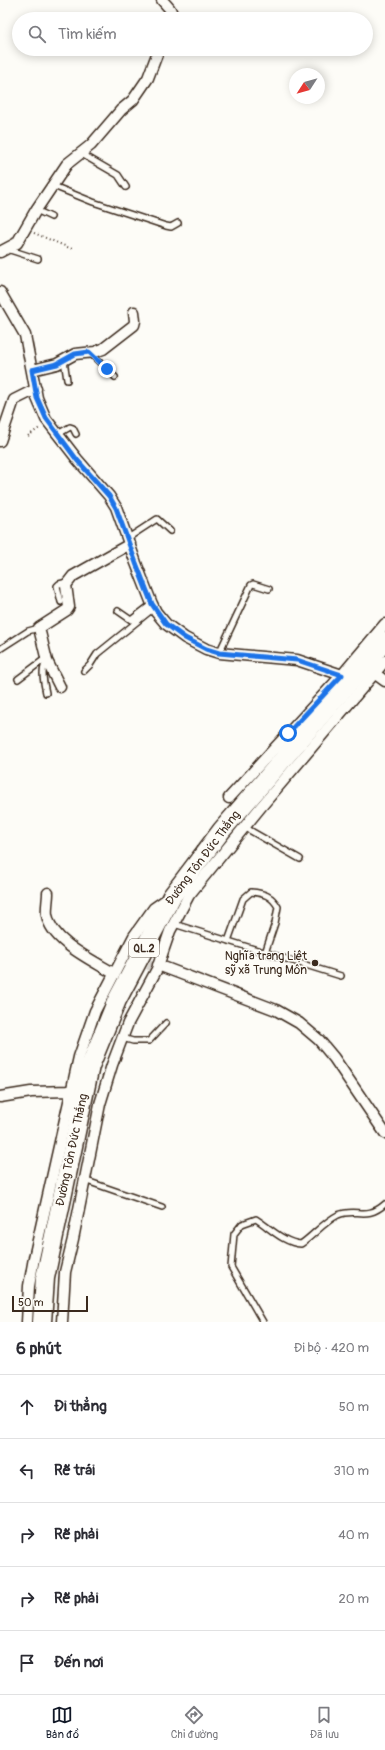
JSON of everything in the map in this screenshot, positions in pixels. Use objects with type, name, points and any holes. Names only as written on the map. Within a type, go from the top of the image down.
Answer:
[{"type":"highway","name":"Đường Tôn Đức Thắng","points":[[42,1322],[45,1278],[90,1066],[117,1000],[222,830],[352,675],[385,641]]},
{"type":"street","points":[[162,0],[171,12]]},
{"type":"street","points":[[3,250],[17,243],[51,186],[67,164],[91,145],[121,110],[133,100],[148,78],[156,56]]},
{"type":"street","points":[[0,292],[4,308],[25,335],[37,398],[48,421],[77,460],[109,496],[116,508],[153,606],[166,624],[206,649],[219,653],[297,660],[352,675],[374,673],[385,681]]},
{"type":"street","points":[[32,370],[53,366],[75,354],[103,349],[130,329],[135,321],[134,312]]},
{"type":"street","points":[[0,440],[14,400],[36,389]]},
{"type":"street","points":[[60,687],[47,659],[40,628],[62,614],[69,607],[67,582],[73,576],[129,541]]},
{"type":"street","points":[[229,798],[352,675],[385,624]]},
{"type":"street","points":[[374,673],[385,661]]},
{"type":"street","points":[[62,1322],[65,1272],[100,1104],[128,1023],[155,967],[172,911],[190,895],[244,827],[355,698],[352,675]]},
{"type":"street","points":[[48,893],[47,915],[56,932],[70,948],[115,974]]},
{"type":"street","points":[[27,1322],[29,1286],[34,1258],[70,1091],[79,1057],[95,1011],[115,974],[128,954],[134,936],[154,908],[172,911]]},
{"type":"street","points":[[155,967],[276,1010],[299,1023],[319,1040],[334,1058],[384,1131]]},
{"type":"street","points":[[0,1097],[31,1092],[70,1091]]},
{"type":"lane","points":[[80,154],[118,175],[126,187]]},
{"type":"lane","points":[[51,186],[93,202],[166,226],[171,226],[178,223]]},
{"type":"lane","points":[[36,210],[51,217]]},
{"type":"lane","points":[[3,250],[38,259]]},
{"type":"lane","points":[[89,352],[115,377]]},
{"type":"lane","points":[[64,360],[68,380]]},
{"type":"lane","points":[[58,434],[70,427],[73,428],[76,434]]},
{"type":"lane","points":[[129,541],[157,519],[170,531]]},
{"type":"lane","points":[[61,602],[57,586],[67,582]]},
{"type":"lane","points":[[219,653],[251,585],[254,584],[268,590]]},
{"type":"lane","points":[[118,611],[131,620],[153,606]]},
{"type":"lane","points":[[84,672],[96,654],[153,606]]},
{"type":"lane","points":[[0,649],[28,631],[40,628]]},
{"type":"lane","points":[[18,678],[47,659]]},
{"type":"lane","points":[[46,693],[43,672],[47,659]]},
{"type":"lane","points":[[244,827],[300,859]]},
{"type":"lane","points":[[228,941],[243,899],[251,892],[260,893],[274,899],[278,907],[275,923],[265,953]]},
{"type":"lane","points":[[172,911],[228,941],[341,976]]},
{"type":"lane","points":[[122,1038],[133,1041],[148,1041],[166,1023]]},
{"type":"lane","points":[[84,1180],[162,1207]]},
{"type":"lane","points":[[263,1322],[231,1267],[234,1234],[242,1224],[256,1219],[286,1240],[294,1244],[301,1244],[327,1222],[340,1215],[370,1214],[385,1204]]},
{"type":"path","points":[[24,230],[31,231],[72,248]]},
{"type":"path","points":[[28,436],[48,421]]},
{"type":"tunnel","points":[[135,958],[151,966]]},
{"type":"place","name":"Nghĩa trang Liệt sỹ xã Trung Môn","points":[[315,963]]},
{"type":"route","points":[[107,369],[89,352],[69,356],[53,366],[32,370],[37,398],[46,418],[77,460],[109,496],[116,508],[152,604],[156,612],[166,624],[185,638],[206,649],[219,653],[297,660],[342,675],[288,733]]}]
